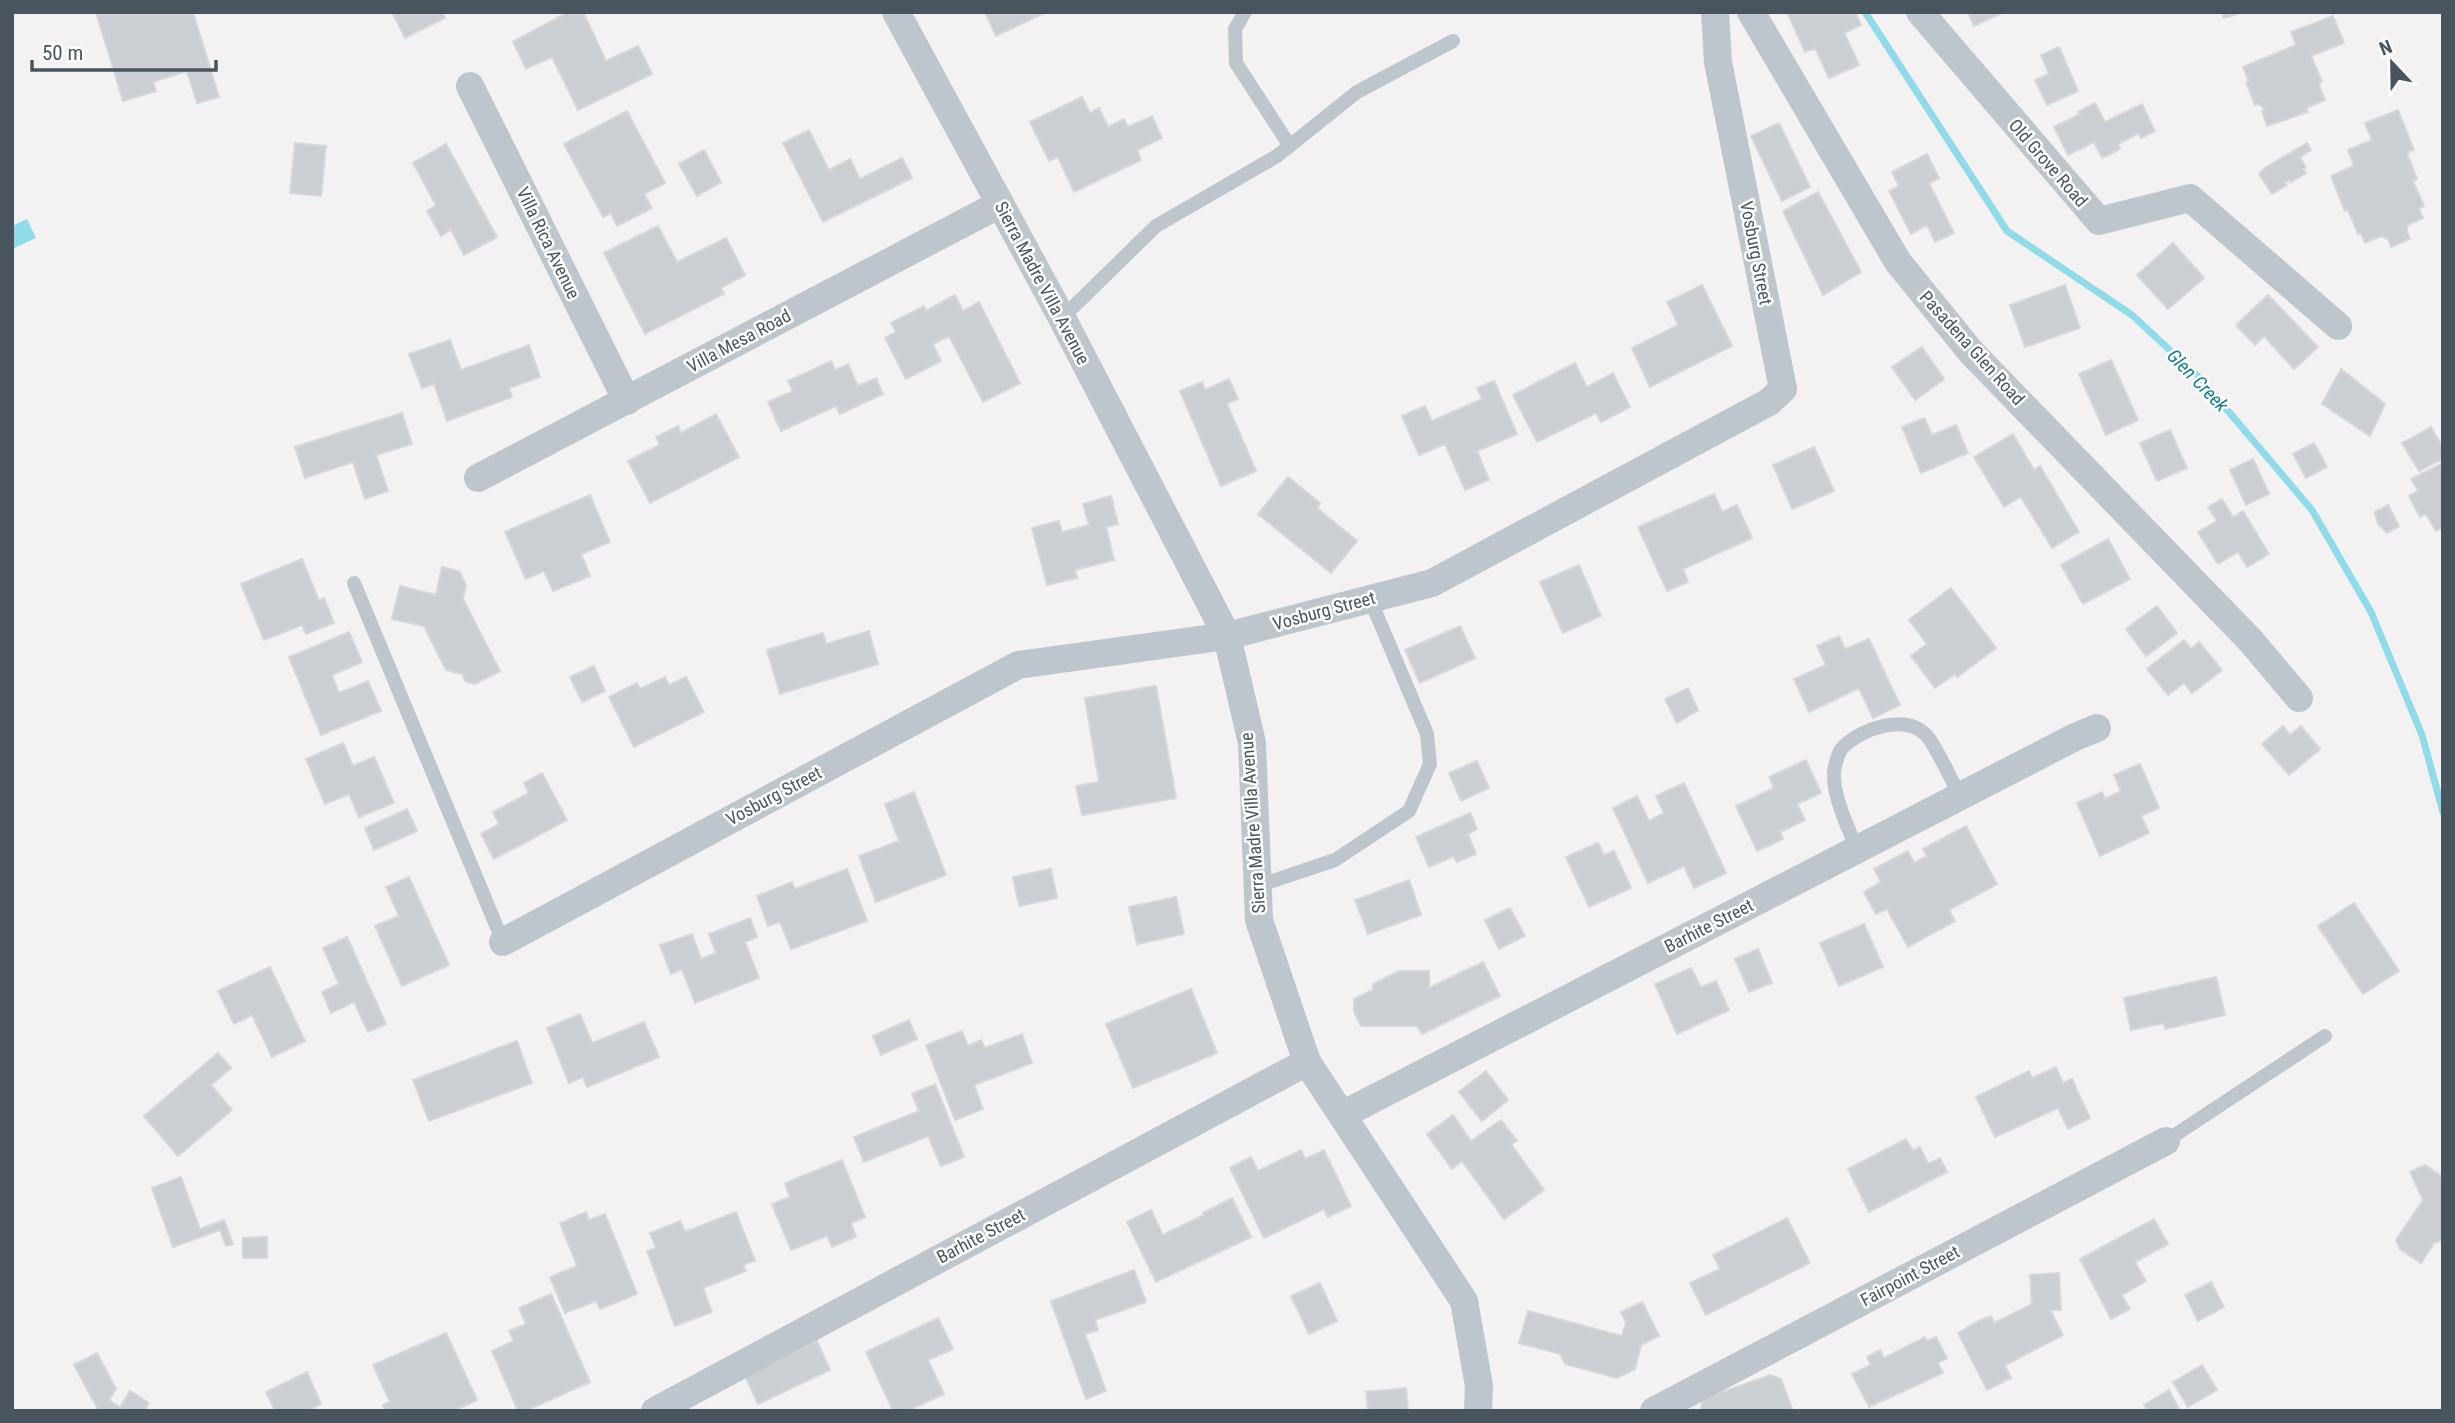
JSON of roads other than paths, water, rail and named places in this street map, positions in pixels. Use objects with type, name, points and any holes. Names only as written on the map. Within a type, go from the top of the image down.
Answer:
[{"type":"street","name":"Sierra Madre Villa Avenue","points":[[896,12],[1062,318],[1227,636],[1252,743],[1259,920],[1307,1062],[1464,1301],[1479,1386],[1478,1411]]},
{"type":"street","name":"Vosburg Street","points":[[503,942],[1018,666],[1227,636],[1432,583],[1769,402],[1783,389],[1718,62],[1715,12]]},
{"type":"street","name":"Pasadena Glen Road","points":[[1751,12],[1898,262],[1971,352],[2250,640],[2299,698]]},
{"type":"street","name":"Old Grove Road","points":[[1920,12],[2099,222],[2190,198],[2337,326]]},
{"type":"street","name":"Villa Rica Avenue","points":[[470,86],[626,401]]},
{"type":"street","name":"Villa Mesa Road","points":[[478,478],[1000,204]]},
{"type":"street","name":"Barhite Street","points":[[1342,1115],[2086,733]]},
{"type":"street","name":"Barhite Street","points":[[654,1411],[1307,1062]]},
{"type":"street","name":"Fairpoint Street","points":[[1654,1411],[2166,1142]]},
{"type":"lane","points":[[1245,12],[1235,29],[1236,63],[1290,146]]},
{"type":"lane","points":[[1062,318],[1156,226],[1277,156],[1357,92],[1453,41]]},
{"type":"lane","points":[[355,583],[503,942]]},
{"type":"lane","points":[[1258,886],[1335,860],[1409,811],[1430,764],[1427,734],[1370,599]]},
{"type":"lane","points":[[1857,850],[1838,796],[1834,772],[1841,749],[1864,733],[1890,725],[1910,725],[1926,735],[1960,796]]},
{"type":"lane","points":[[2166,1142],[2325,1036]]},
{"type":"water","points":[[27,219],[36,238],[12,249],[12,226]]},
{"type":"waterway","name":"Glen Creek","points":[[1865,12],[2007,231],[2132,315],[2201,379],[2312,510],[2371,612],[2422,735],[2443,812]]}]
